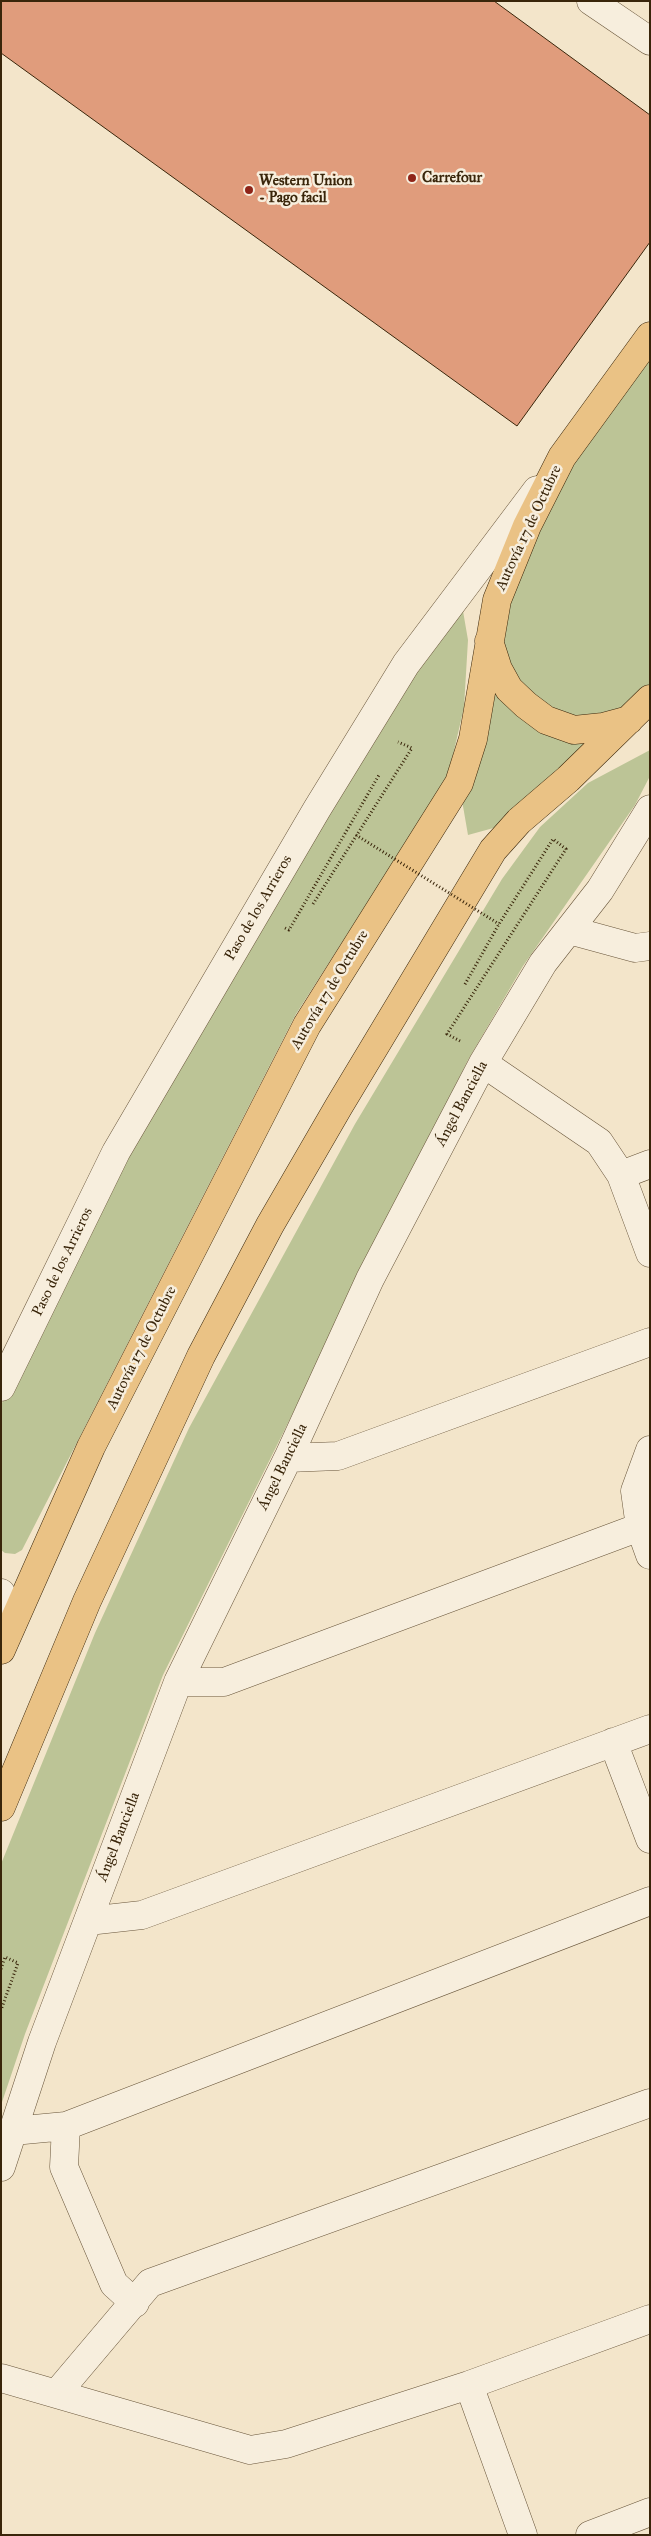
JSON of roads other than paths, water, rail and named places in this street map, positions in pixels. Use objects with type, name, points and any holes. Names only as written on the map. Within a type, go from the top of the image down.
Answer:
[{"type":"highway","name":"Autovía 17 de Octubre","points":[[1,1650],[91,1447],[307,1025],[459,782],[473,740],[488,639],[497,600],[527,526],[562,456],[650,336]]},
{"type":"highway","points":[[488,639],[498,669],[509,689],[546,720],[574,730],[602,728],[630,719]]},
{"type":"highway","points":[[1,1807],[87,1601],[202,1356],[270,1225],[493,850],[519,821],[568,779],[650,699]]},
{"type":"street","points":[[591,1],[650,41]]},
{"type":"street","name":"Paso de los Arrieros","points":[[1,1387],[116,1152],[382,701],[406,664],[562,456]]},
{"type":"street","name":"Ángel Banciella","points":[[1,2167],[42,2042],[178,1682],[288,1458],[370,1279],[483,1063],[543,962],[600,890],[650,809]]},
{"type":"street","points":[[569,930],[635,948],[650,946]]},
{"type":"street","points":[[483,1063],[598,1142],[621,1175],[650,1253]]},
{"type":"street","points":[[621,1175],[650,1164]]},
{"type":"street","points":[[288,1458],[338,1456],[650,1342]]},
{"type":"street","points":[[650,1450],[635,1491],[640,1527],[650,1555]]},
{"type":"street","points":[[178,1682],[224,1682],[640,1527]]},
{"type":"street","points":[[1,1593],[12,1624]]},
{"type":"street","points":[[88,1921],[142,1915],[650,1729]]},
{"type":"street","points":[[613,1742],[650,1840]]},
{"type":"street","points":[[13,2131],[66,2126],[650,1901]]},
{"type":"street","points":[[57,2393],[150,2284],[650,2103]]},
{"type":"street","points":[[66,2126],[64,2168],[114,2284],[135,2303]]},
{"type":"street","points":[[1,2378],[250,2450],[286,2444],[470,2385],[650,2319]]},
{"type":"street","points":[[470,2385],[523,2535]]},
{"type":"street","points":[[590,2535],[650,2512]]},
{"type":"place","name":"Carrefour","points":[[412,178]]},
{"type":"place","name":"Western Union - Pago facil","points":[[249,190]]}]
